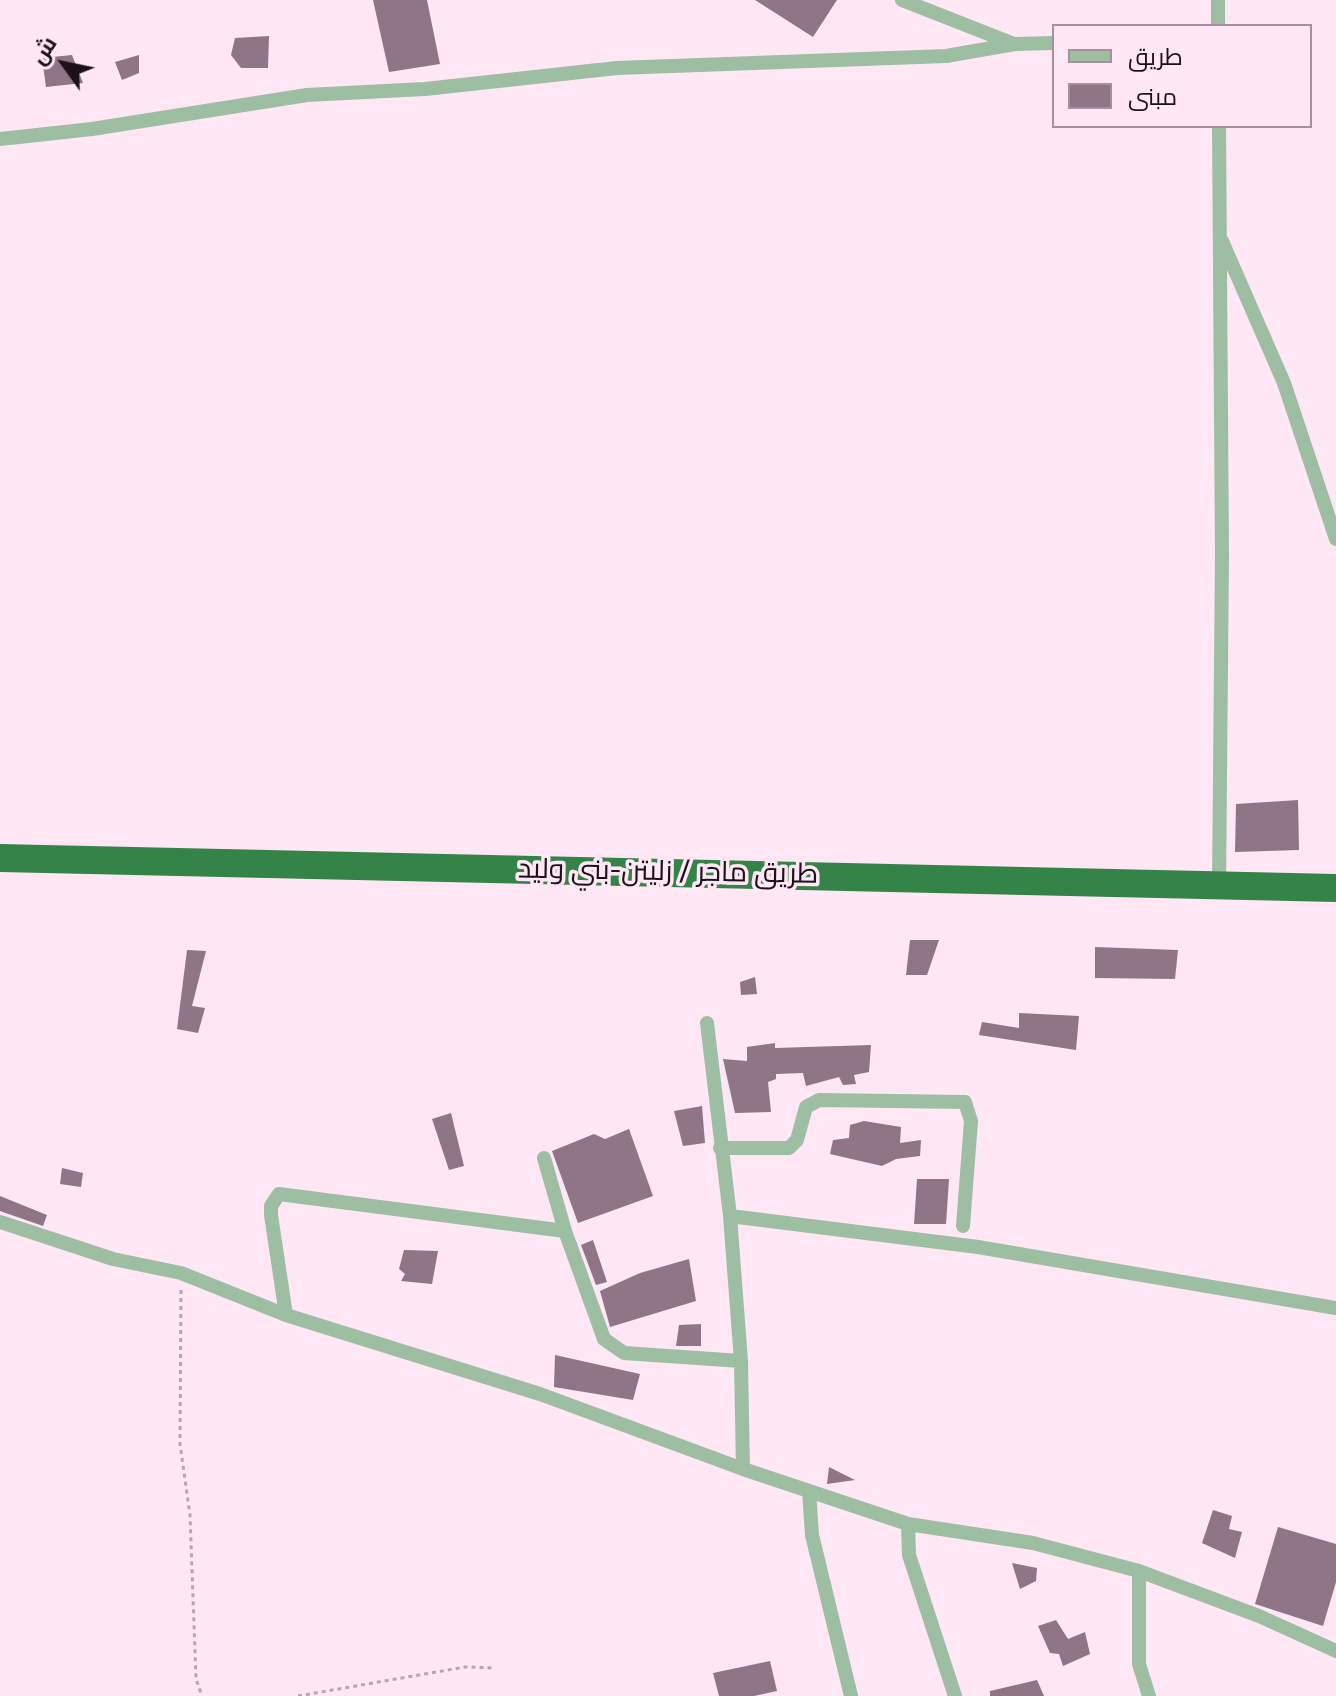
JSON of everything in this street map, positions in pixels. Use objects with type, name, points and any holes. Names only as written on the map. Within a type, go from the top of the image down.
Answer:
[{"type":"highway","name":"طريق ماجر / زليتن-بني وليد","points":[[0,858],[1336,888]]},
{"type":"street","points":[[902,0],[1015,44]]},
{"type":"street","points":[[1218,0],[1218,24]]},
{"type":"street","points":[[0,139],[307,95],[425,89],[617,68],[946,56],[1015,44],[1052,43]]},
{"type":"street","points":[[1219,128],[1219,885]]},
{"type":"street","points":[[1219,235],[1284,383],[1336,539]]},
{"type":"street","points":[[707,1023],[730,1216],[741,1361],[743,1469]]},
{"type":"street","points":[[720,1148],[789,1148],[797,1140],[806,1107],[819,1100],[965,1102],[971,1121],[963,1226]]},
{"type":"street","points":[[544,1158],[565,1231],[604,1339],[624,1353],[741,1361]]},
{"type":"street","points":[[286,1315],[271,1215],[271,1206],[279,1194],[565,1231]]},
{"type":"street","points":[[730,1216],[978,1247],[1336,1308]]},
{"type":"street","points":[[0,1222],[113,1259],[181,1273],[286,1315],[540,1394],[743,1469],[908,1524],[1033,1543],[1139,1571],[1259,1616],[1336,1651]]},
{"type":"street","points":[[809,1491],[812,1535],[851,1696]]},
{"type":"street","points":[[908,1524],[909,1555],[955,1696]]},
{"type":"street","points":[[1139,1571],[1138,1651],[1149,1696]]},
{"type":"path","points":[[181,1273],[180,1444],[190,1515],[196,1679],[202,1696]]},
{"type":"path","points":[[298,1696],[465,1667],[495,1668]]},
{"type":"building","points":[[373,0],[427,0],[440,64],[389,72]]},
{"type":"building","points":[[755,0],[837,0],[813,37]]},
{"type":"building","points":[[269,36],[268,68],[241,68],[231,55],[235,38]]},
{"type":"building","points":[[72,55],[83,83],[46,87],[42,58]]},
{"type":"building","points":[[139,55],[139,73],[122,80],[115,62]]},
{"type":"building","points":[[1298,800],[1299,850],[1235,852],[1236,804]]},
{"type":"building","points":[[910,940],[939,940],[927,975],[906,975]]},
{"type":"building","points":[[1095,947],[1178,950],[1175,979],[1095,978]]},
{"type":"building","points":[[187,950],[206,951],[192,1006],[205,1008],[198,1033],[177,1029]]},
{"type":"building","points":[[755,977],[757,994],[741,995],[740,982]]},
{"type":"building","points":[[1019,1013],[1079,1016],[1076,1050],[979,1035],[982,1022],[1019,1028]]},
{"type":"building","points":[[775,1043],[775,1048],[871,1045],[869,1072],[854,1075],[856,1084],[843,1085],[839,1077],[806,1086],[803,1073],[776,1074],[776,1079],[768,1082],[771,1112],[735,1113],[723,1059],[747,1061],[747,1047]]},
{"type":"building","points":[[702,1106],[705,1143],[683,1146],[674,1111]]},
{"type":"building","points":[[451,1113],[464,1166],[449,1170],[432,1119]]},
{"type":"building","points":[[864,1121],[901,1127],[900,1143],[921,1140],[920,1156],[896,1159],[882,1166],[830,1154],[833,1140],[849,1138],[850,1125]]},
{"type":"building","points":[[629,1129],[653,1196],[578,1223],[552,1151],[594,1134],[605,1139]]},
{"type":"building","points":[[62,1168],[83,1173],[81,1187],[60,1184]]},
{"type":"building","points":[[917,1179],[949,1179],[946,1224],[914,1224]]},
{"type":"building","points":[[0,1196],[47,1215],[43,1226],[0,1211]]},
{"type":"building","points":[[593,1240],[607,1282],[596,1285],[581,1245]]},
{"type":"building","points":[[404,1250],[438,1251],[432,1284],[401,1281],[405,1274],[399,1269]]},
{"type":"building","points":[[689,1259],[696,1301],[610,1327],[600,1291],[640,1273]]},
{"type":"building","points":[[701,1324],[701,1346],[676,1346],[679,1325]]},
{"type":"building","points":[[555,1355],[640,1374],[633,1400],[554,1387]]},
{"type":"building","points":[[829,1467],[855,1480],[827,1484]]},
{"type":"building","points":[[1213,1510],[1232,1516],[1229,1529],[1242,1532],[1235,1558],[1202,1543]]},
{"type":"building","points":[[1278,1527],[1336,1544],[1336,1582],[1323,1626],[1255,1604]]},
{"type":"building","points":[[1012,1563],[1037,1568],[1036,1581],[1020,1589]]},
{"type":"building","points":[[1056,1620],[1068,1639],[1085,1632],[1090,1654],[1063,1666],[1059,1654],[1050,1653],[1038,1626]]},
{"type":"building","points":[[770,1661],[777,1691],[754,1696],[719,1696],[713,1673]]},
{"type":"building","points":[[1037,1680],[1044,1696],[990,1696],[990,1691]]}]
